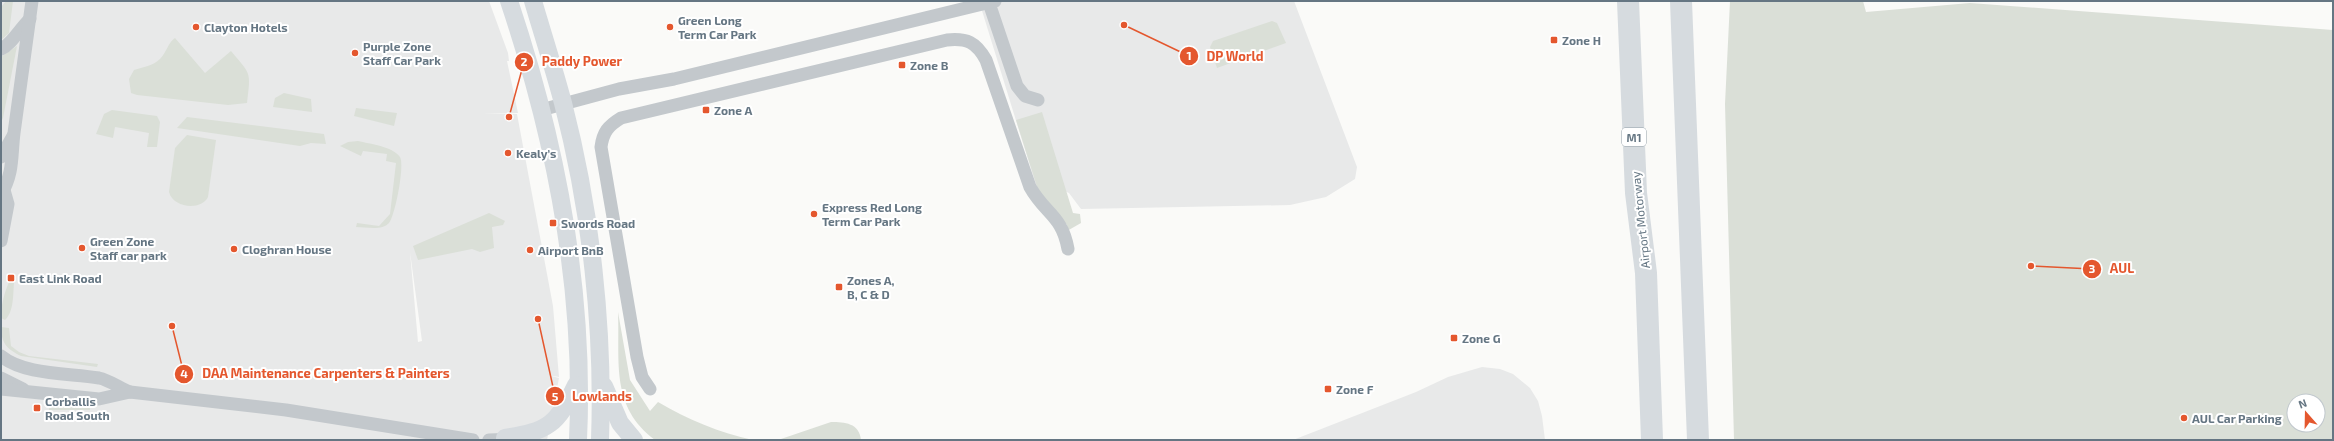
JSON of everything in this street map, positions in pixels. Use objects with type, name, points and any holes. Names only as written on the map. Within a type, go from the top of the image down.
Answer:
[{"type":"highway","name":"Airport Motorway","points":[[1628,1],[1636,193],[1646,273],[1652,440]]},
{"type":"highway","name":"M1","points":[[1638,1],[1646,273]]},
{"type":"highway","points":[[1681,1],[1698,440]]},
{"type":"highway","points":[[1688,170],[1691,1]]},
{"type":"main road","points":[[509,1],[541,110],[570,263],[578,379],[578,440]]},
{"type":"main road","points":[[533,1],[563,104],[587,227],[596,309],[600,378],[600,440]]},
{"type":"main road","points":[[600,378],[620,422],[634,440]]},
{"type":"main road","points":[[504,439],[545,428],[557,419],[566,407],[578,379]]},
{"type":"street","points":[[1,241],[8,204],[3,193],[14,157],[14,134],[32,1]]},
{"type":"street","points":[[541,110],[619,89],[674,79],[992,2],[1017,86],[1025,96],[1038,100]]},
{"type":"street","points":[[1,49],[7,47],[30,19]]},
{"type":"street","points":[[650,389],[642,378],[637,357],[601,147],[603,134],[611,124],[621,118],[946,40],[959,39],[968,41],[980,48],[986,60],[1030,187],[1036,198],[1060,224],[1068,249]]},
{"type":"street","points":[[1,157],[14,134]]},
{"type":"street","points":[[1,356],[17,366],[101,379],[130,392],[286,410],[473,440]]},
{"type":"street","points":[[1,378],[27,390]]},
{"type":"street","points":[[1,389],[27,390],[98,399],[130,392]]},
{"type":"shaded area","points":[[1,1],[489,1],[508,53],[509,61],[507,61],[518,113],[483,114],[517,114],[553,306],[559,377],[548,375],[559,378],[547,440],[1,440]],"holes":[[[410,252],[422,341],[418,342]]]},
{"type":"shaded area","points":[[6,1],[13,1],[9,33],[1,40],[1,7]]},
{"type":"shaded area","points":[[979,1],[1294,1],[1357,167],[1355,179],[1326,197],[1290,205],[1081,209],[1069,193],[1057,188],[1036,185]]},
{"type":"shaded area","points":[[1730,1],[1863,1],[1866,12],[1970,3],[2333,30],[2333,440],[1734,440],[1725,104]]},
{"type":"shaded area","points":[[1272,21],[1277,23],[1286,43],[1217,68],[1210,47],[1213,41]]},
{"type":"shaded area","points":[[175,38],[205,73],[231,51],[248,74],[249,85],[247,103],[228,105],[137,95],[131,93],[129,79],[134,70],[151,65],[157,61]]},
{"type":"shaded area","points":[[17,46],[3,118],[1,122],[1,57]]},
{"type":"shaded area","points":[[284,93],[311,99],[312,112],[273,107],[275,98]]},
{"type":"shaded area","points":[[356,108],[397,113],[394,126],[354,116]]},
{"type":"shaded area","points":[[112,110],[157,116],[160,122],[157,147],[147,147],[149,133],[115,127],[113,138],[96,134],[104,114]]},
{"type":"shaded area","points":[[1042,112],[1073,213],[1080,214],[1081,223],[1067,231],[1067,225],[1039,193],[1016,120]]},
{"type":"shaded area","points":[[187,117],[324,134],[326,144],[311,143],[300,146],[177,128]]},
{"type":"shaded area","points":[[187,135],[216,140],[208,197],[200,204],[194,206],[187,206],[176,202],[169,192],[175,148]]},
{"type":"shaded area","points":[[358,141],[392,150],[400,157],[400,180],[394,211],[389,223],[382,227],[356,227],[357,223],[379,226],[390,214],[396,163],[386,161],[387,154],[363,151],[361,156],[340,146],[348,142]]},
{"type":"shaded area","points":[[489,213],[505,221],[503,225],[492,227],[494,248],[480,252],[472,249],[418,260],[413,246]]},
{"type":"shaded area","points":[[9,282],[14,283],[12,308],[5,320],[1,318],[4,295]]},
{"type":"shaded area","points":[[618,312],[630,380],[650,411],[658,402],[704,425],[728,434],[753,440],[655,440],[641,427],[631,413],[624,398],[620,382]]},
{"type":"shaded area","points":[[1,327],[9,328],[11,346],[19,352],[29,356],[98,364],[97,367],[21,356],[12,351],[6,345],[2,337]]},
{"type":"shaded area","points":[[1482,367],[1500,369],[1513,374],[1530,388],[1538,401],[1542,416],[1545,440],[1293,440],[1416,392],[1448,377]]},
{"type":"shaded area","points":[[49,406],[90,407],[90,410],[49,410]]},
{"type":"shaded area","points":[[831,422],[846,423],[854,427],[860,434],[861,440],[778,440]]},
{"type":"place","name":"DP World","points":[[1124,25]]},
{"type":"place","name":"Clayton Hotels","points":[[196,27]]},
{"type":"place","name":"Green Long Term Car Park","points":[[670,27]]},
{"type":"place","name":"Zone H","points":[[1554,40]]},
{"type":"place","name":"Purple Zone Staff Car Park","points":[[355,53]]},
{"type":"place","name":"Zone B","points":[[902,65]]},
{"type":"place","name":"Zone A","points":[[706,110]]},
{"type":"place","name":"Paddy Power","points":[[509,117]]},
{"type":"place","name":"Kealy’s","points":[[508,153]]},
{"type":"place","name":"Express Red Long Term Car Park","points":[[814,214]]},
{"type":"place","name":"Swords Road","points":[[553,223]]},
{"type":"place","name":"Green Zone Staff car park","points":[[82,248]]},
{"type":"place","name":"Cloghran House","points":[[234,249]]},
{"type":"place","name":"Airport BnB","points":[[530,250]]},
{"type":"place","name":"AUL","points":[[2031,266]]},
{"type":"place","name":"East Link Road","points":[[11,278]]},
{"type":"place","name":"Zones A, B, C & D","points":[[839,287]]},
{"type":"place","name":"Lowlands","points":[[538,319]]},
{"type":"place","name":"DAA Maintenance Carpenters & Painters","points":[[172,326]]},
{"type":"place","name":"Zone G","points":[[1454,338]]},
{"type":"place","name":"Zone F","points":[[1328,389]]},
{"type":"place","name":"Corballis Road South","points":[[37,408]]},
{"type":"place","name":"AUL Car Parking","points":[[2184,418]]}]
